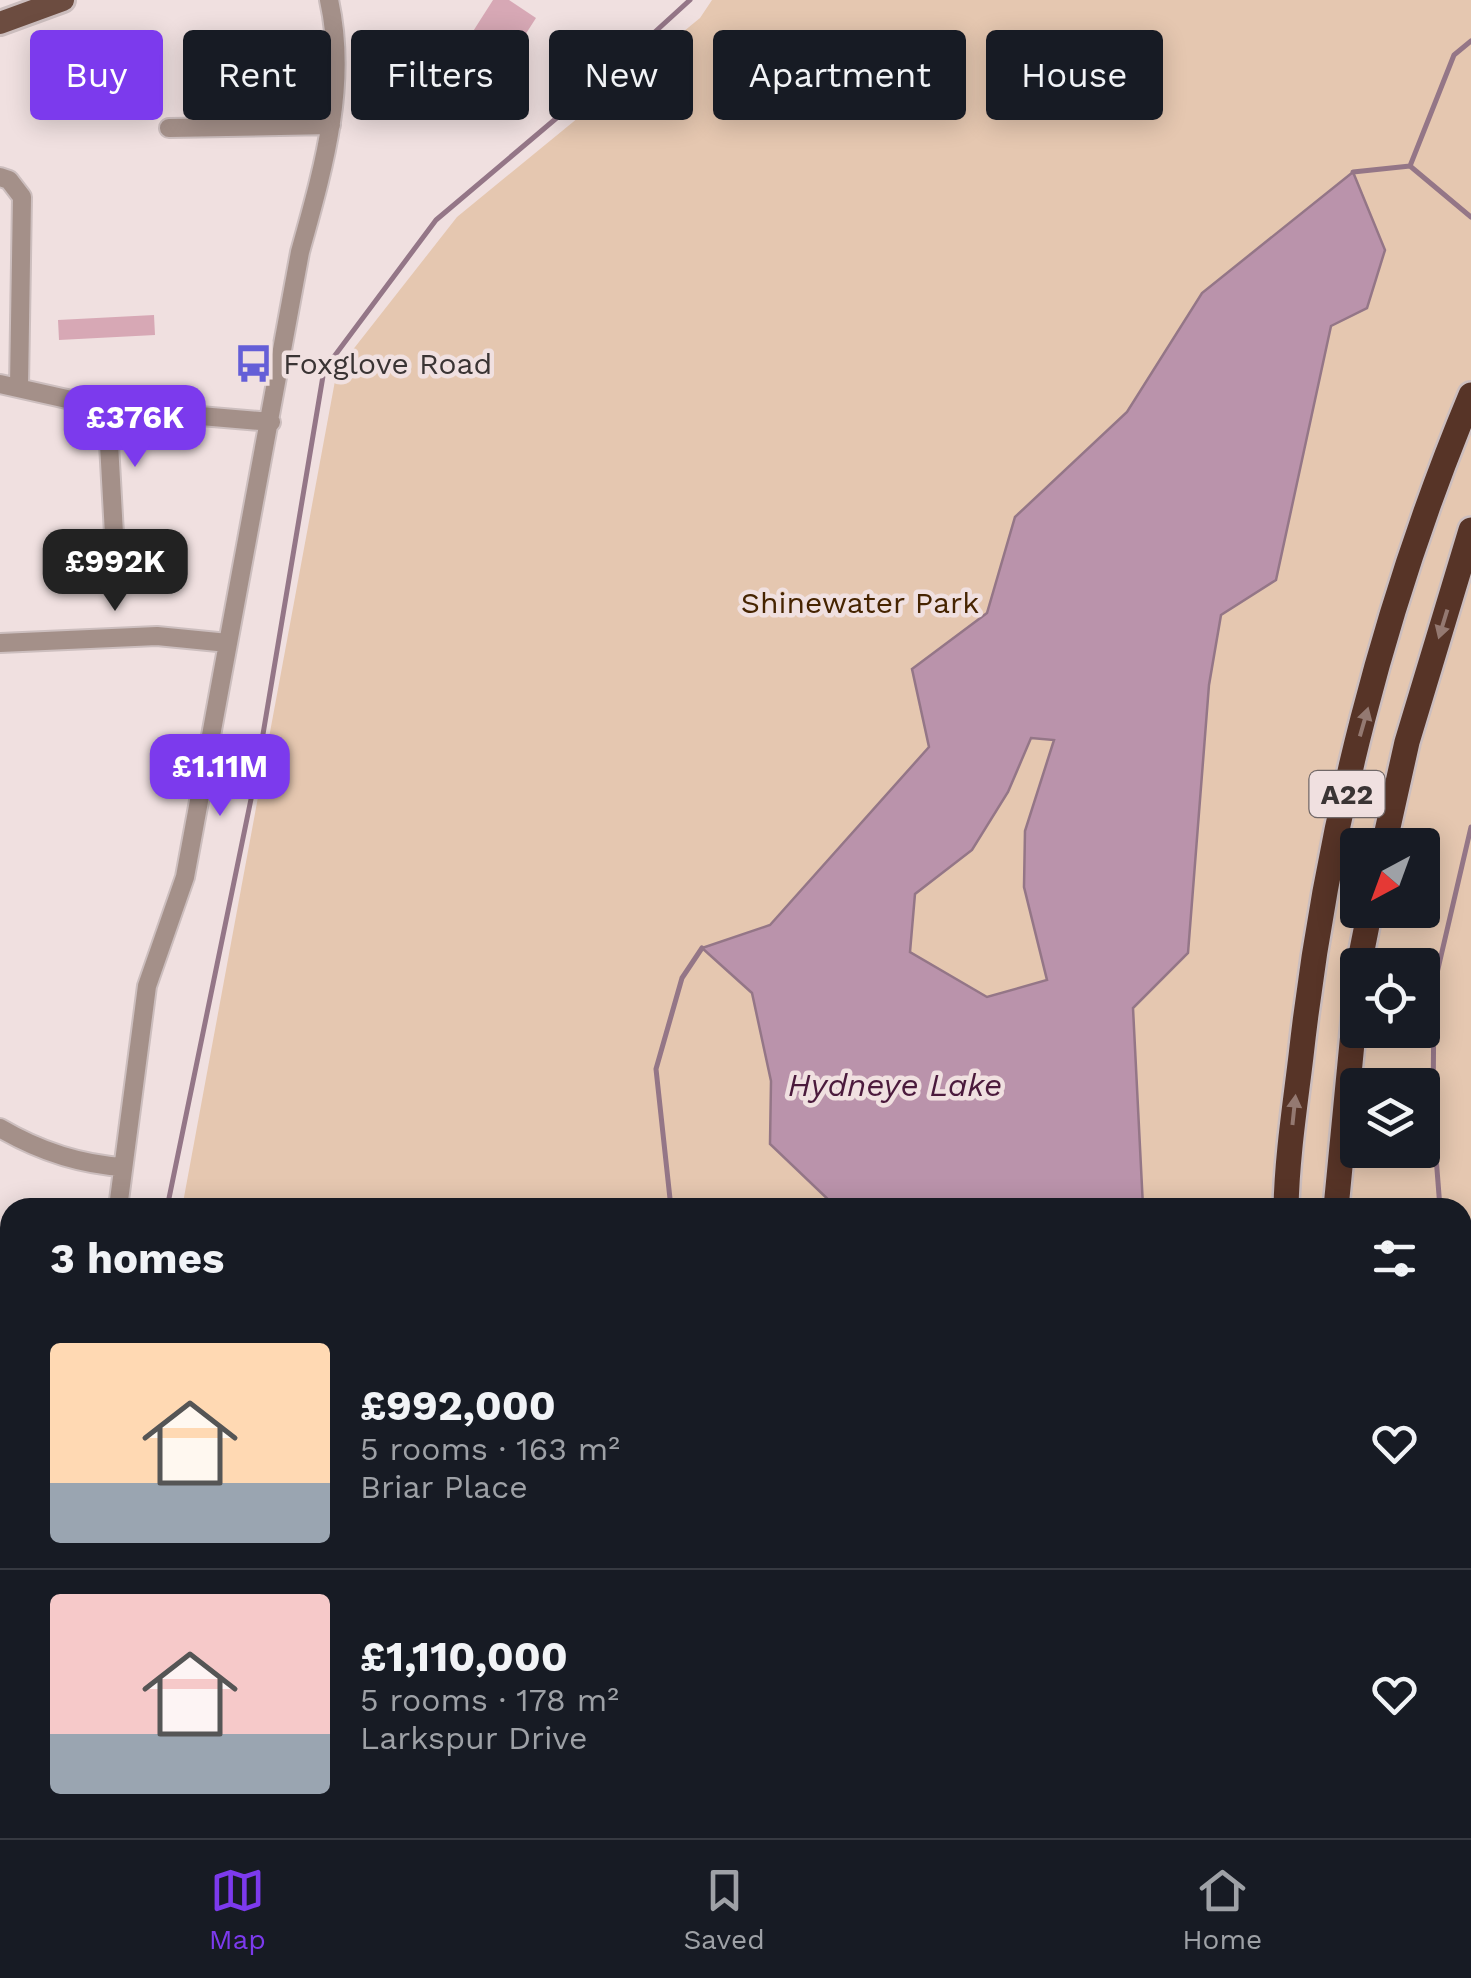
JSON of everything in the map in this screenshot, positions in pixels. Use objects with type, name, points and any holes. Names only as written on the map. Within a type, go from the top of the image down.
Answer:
[{"type":"highway","name":"A22","points":[[1287,1198],[1313,946],[1359,739],[1428,498],[1471,394]]},
{"type":"highway","name":"A22","points":[[1388,828],[1407,742],[1471,530]]},
{"type":"highway","points":[[1337,1198],[1352,1048]]},
{"type":"main road","points":[[0,23],[63,0]]},
{"type":"street","points":[[119,1198],[147,986],[185,876],[300,252],[331,125],[338,42],[329,0]]},
{"type":"street","points":[[169,128],[331,125]]},
{"type":"street","points":[[0,177],[9,180],[22,197],[9,385],[107,408],[271,422]]},
{"type":"street","points":[[107,408],[114,534]]},
{"type":"street","points":[[0,642],[157,636],[228,642]]},
{"type":"street","points":[[0,1128],[40,1149],[86,1164],[123,1167]]},
{"type":"green space","name":"Shinewater Park","points":[[712,0],[1471,0],[1471,1198],[184,1198],[337,370],[457,217],[575,120],[693,120],[693,30],[685,30]]},
{"type":"water","name":"Hydneye Lake","points":[[1353,172],[1385,250],[1367,308],[1331,326],[1276,580],[1221,615],[1209,685],[1188,953],[1133,1008],[1143,1198],[827,1198],[770,1144],[771,1081],[752,993],[702,948],[770,925],[929,747],[912,669],[987,613],[1015,517],[1127,412],[1202,293]],"holes":[[[1031,738],[1054,740],[1025,831],[1024,887],[1047,980],[987,997],[910,952],[915,894],[972,850],[1008,792]]]},
{"type":"building","points":[[493,0],[509,0],[536,18],[528,30],[474,30]]},
{"type":"building","points":[[154,315],[155,335],[59,340],[58,320]]},
{"type":"waterway","points":[[169,1198],[257,770],[324,370],[436,220],[690,0]]},
{"type":"waterway","points":[[1410,166],[1454,55],[1471,41]]},
{"type":"waterway","points":[[1410,166],[1471,217]]},
{"type":"waterway","points":[[1353,172],[1410,166]]},
{"type":"waterway","points":[[1439,1198],[1433,1118],[1434,986],[1471,827]]},
{"type":"waterway","points":[[670,1198],[656,1069],[682,978],[702,948]]},
{"type":"place","name":"Foxglove Road","points":[[253,363]]}]
